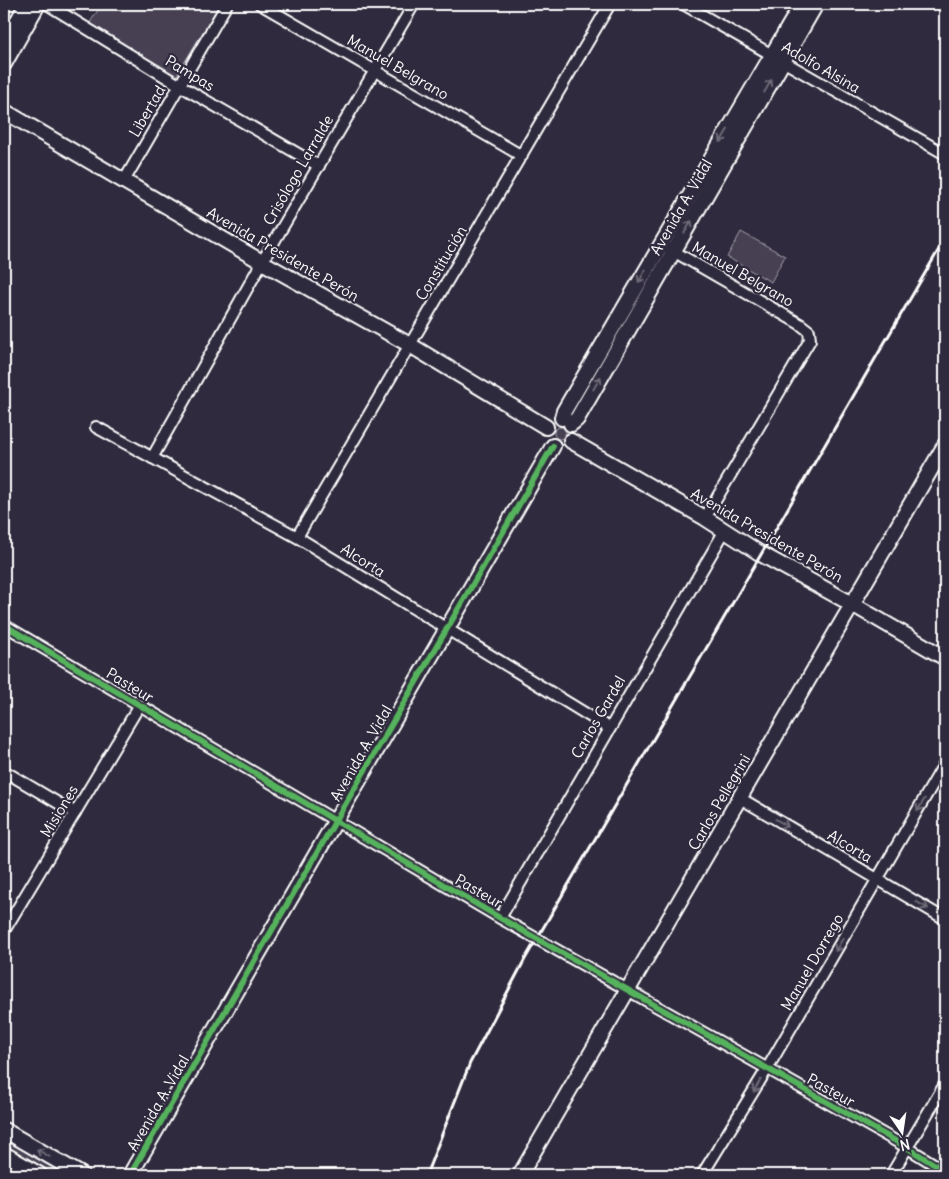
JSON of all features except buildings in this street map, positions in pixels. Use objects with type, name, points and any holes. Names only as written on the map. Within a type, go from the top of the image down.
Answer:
[{"type":"main road","points":[[4,45],[27,4]]},
{"type":"main road","points":[[4,64],[38,4]]},
{"type":"main road","name":"Avenida A. Vidal","points":[[802,4],[777,59],[674,252],[576,419],[566,421],[564,411],[660,244],[777,59],[816,4]]},
{"type":"main road","name":"Avenida Presidente Perón","points":[[4,111],[262,262],[410,344],[546,427]]},
{"type":"main road","points":[[553,420],[566,421],[574,434],[571,441],[563,447],[553,446],[546,438],[546,427],[553,420]]},
{"type":"main road","name":"Avenida Presidente Perón","points":[[571,441],[705,518],[724,532],[761,554],[945,658]]},
{"type":"main road","name":"Carlos Pellegrini","points":[[521,1175],[945,445]]},
{"type":"main road","name":"Avenida A. Vidal","points":[[130,1175],[553,446]]},
{"type":"main road","points":[[4,1130],[82,1175]]},
{"type":"main road","points":[[4,1154],[40,1175]]},
{"type":"street","name":"Pampas","points":[[47,4],[180,85],[319,166]]},
{"type":"street","name":"Libertad","points":[[124,181],[227,4]]},
{"type":"street","name":"Manuel Belgrano","points":[[260,4],[522,156]]},
{"type":"street","name":"Crisólogo Larralde","points":[[152,458],[262,262],[414,4]]},
{"type":"street","name":"Constitución","points":[[297,538],[610,4]]},
{"type":"street","name":"Adolfo Alsina","points":[[683,4],[944,152]]},
{"type":"street","name":"Manuel Belgrano","points":[[660,244],[800,324],[809,331],[810,340],[705,518]]},
{"type":"street","name":"Alcorta","points":[[96,427],[297,538],[609,728]]},
{"type":"street","name":"Carlos Gardel","points":[[500,918],[724,532]]},
{"type":"street","name":"Pasteur","points":[[4,625],[500,918],[908,1148],[945,1171]]},
{"type":"street","name":"Misiones","points":[[4,931],[8,916],[75,813],[139,706]]},
{"type":"street","name":"Manuel Dorrego","points":[[702,1175],[767,1069],[945,763]]},
{"type":"street","points":[[4,771],[75,813]]},
{"type":"street","name":"Alcorta","points":[[740,798],[945,919]]},
{"type":"street","points":[[892,1175],[945,1084]]},
{"type":"shaded area","points":[[102,4],[220,4],[176,76],[89,24]]},
{"type":"shaded area","points":[[741,232],[785,256],[771,282],[727,257]]},
{"type":"shaded area","points":[[661,256],[665,258],[570,419],[567,417]]},
{"type":"shaded area","points":[[560,427],[566,433],[560,439],[554,433]]},
{"type":"shaded area","points":[[4,1137],[70,1175],[51,1175],[4,1148]]},
{"type":"railway","points":[[426,1175],[470,1063],[525,959],[945,239]]},
{"type":"cycle path","points":[[130,1175],[553,446]]},
{"type":"cycle path","points":[[4,625],[500,918],[908,1148],[945,1171]]}]
